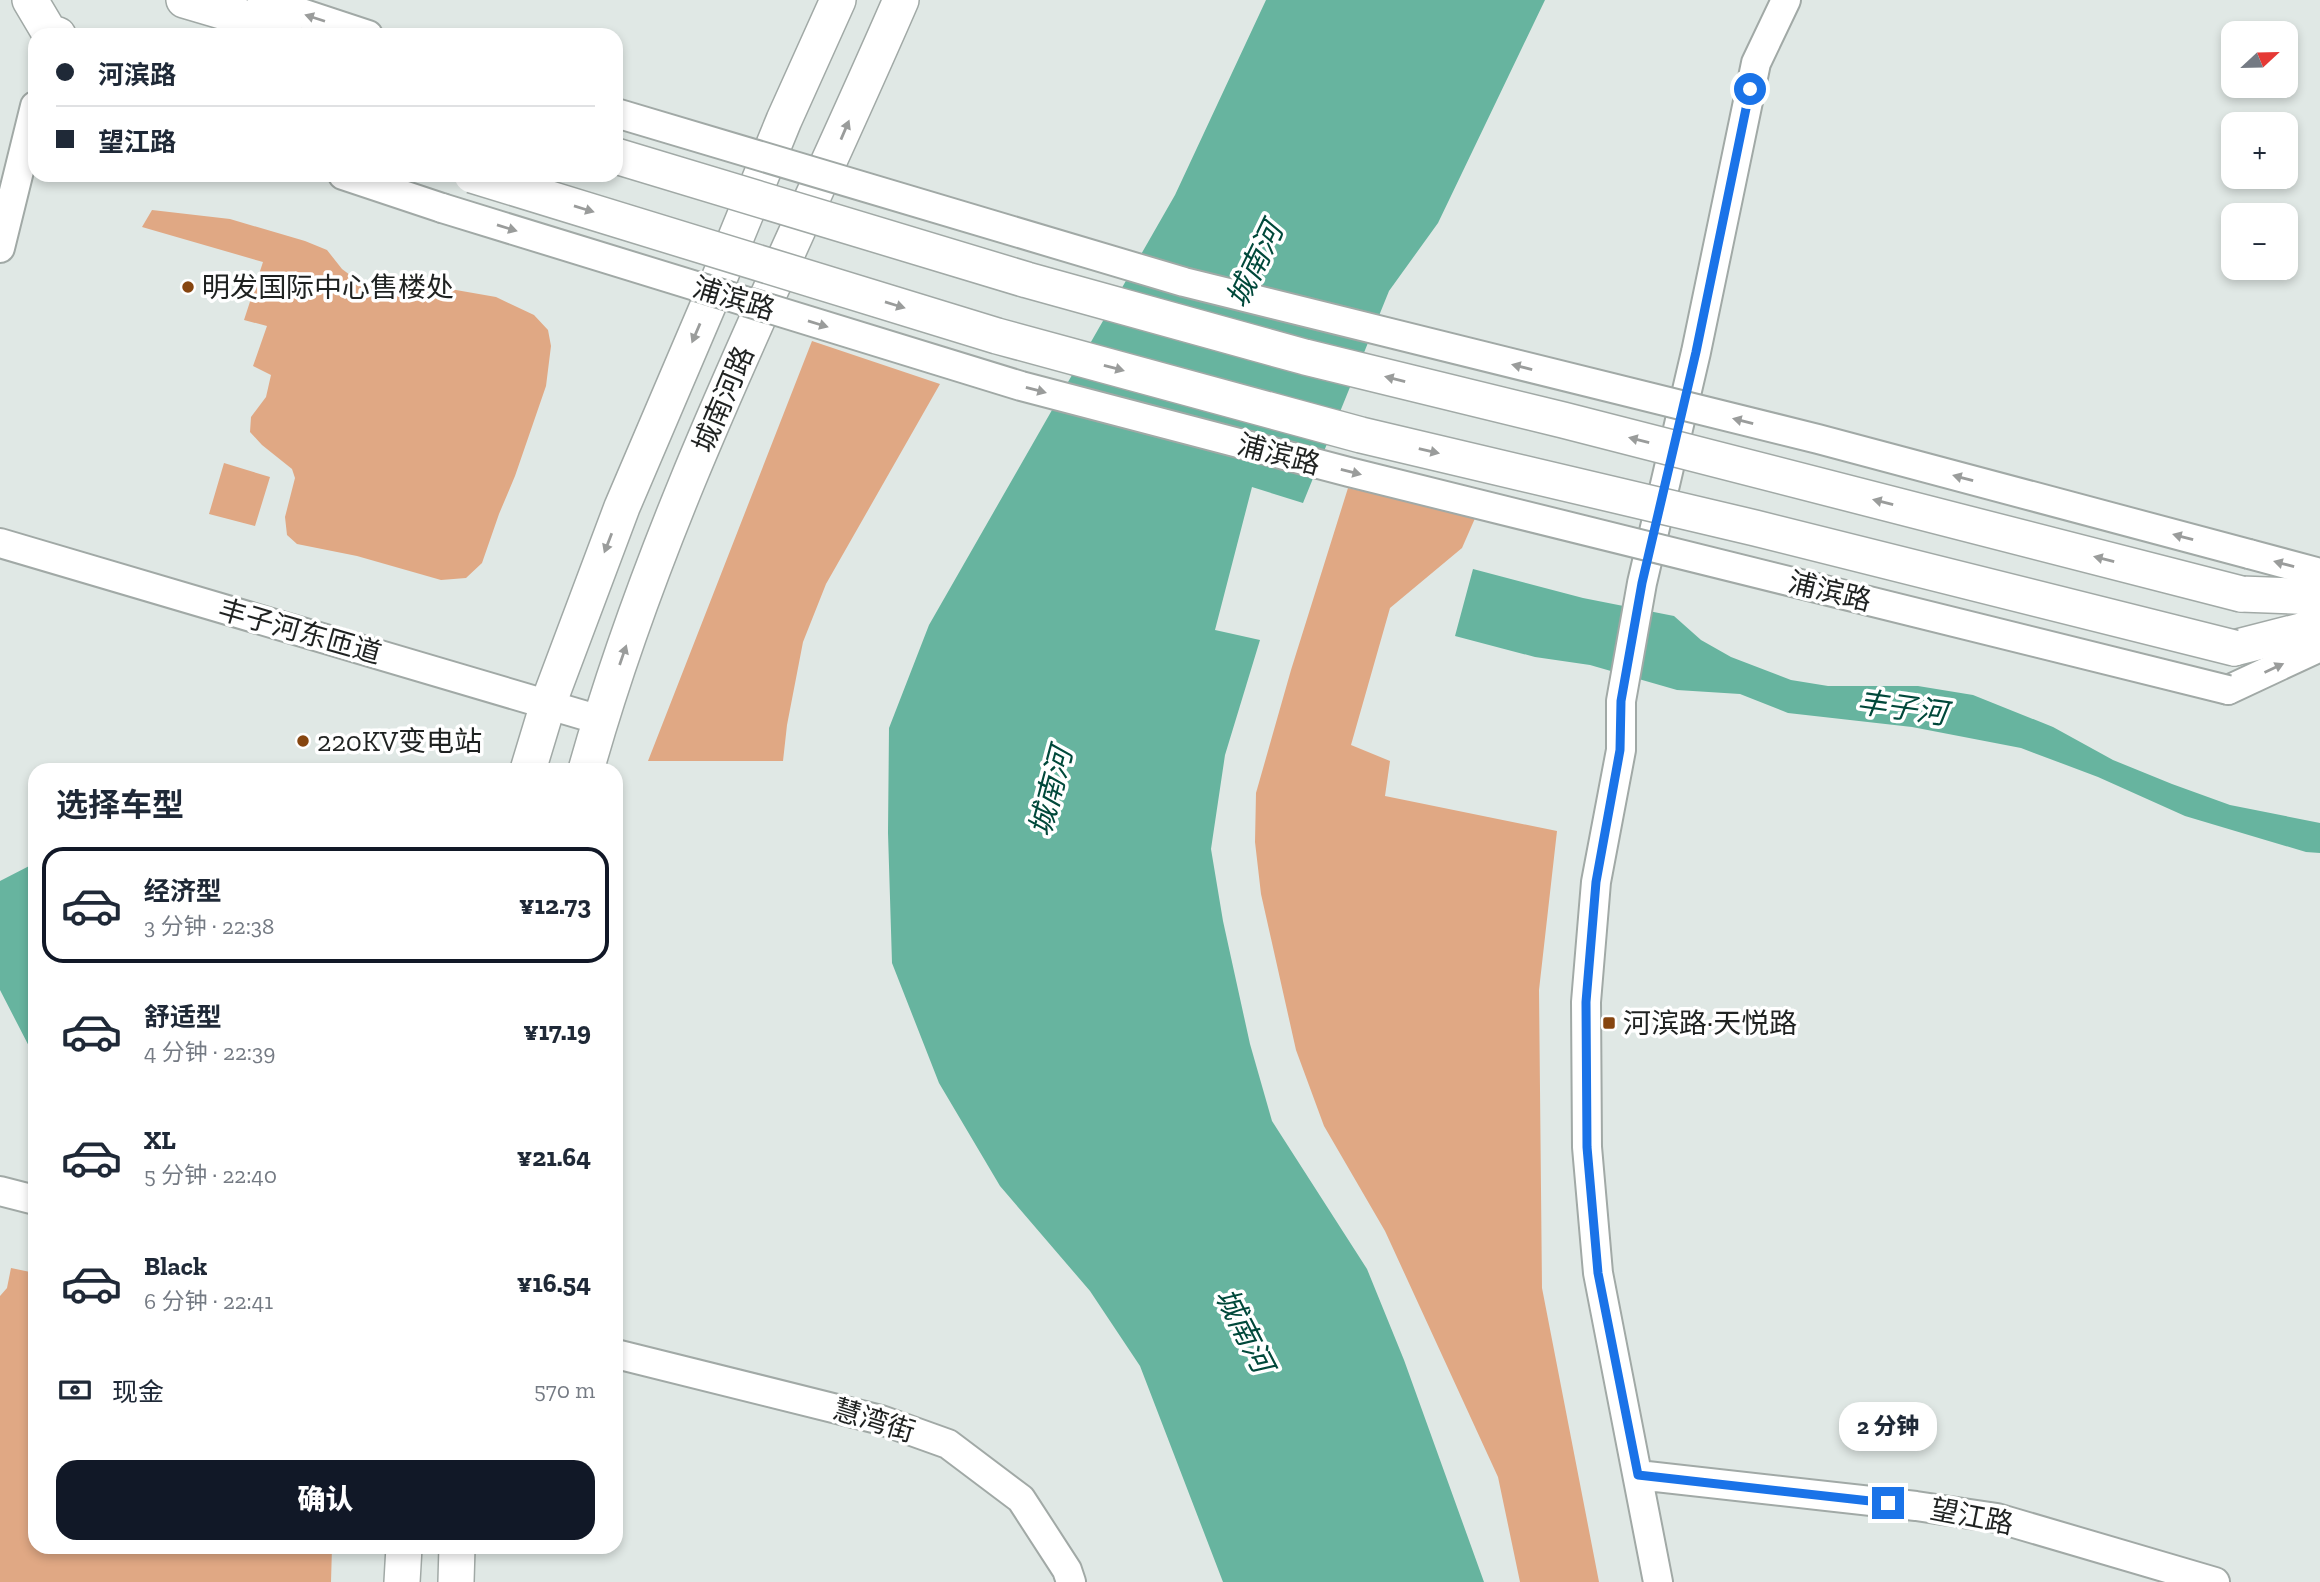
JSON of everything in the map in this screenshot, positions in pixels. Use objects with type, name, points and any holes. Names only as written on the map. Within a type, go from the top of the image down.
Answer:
[{"type":"main road","points":[[30,0],[47,28]]},
{"type":"main road","points":[[184,0],[269,28]]},
{"type":"main road","name":"城南河路","points":[[530,763],[548,704],[622,507],[784,120],[838,0]]},
{"type":"main road","name":"城南河路","points":[[588,763],[600,720],[651,574],[696,461],[901,0]]},
{"type":"main road","points":[[623,158],[1027,280],[1305,358],[1563,420],[2241,594],[2320,597]]},
{"type":"main road","name":"浦滨路","points":[[495,182],[997,336],[1362,435],[1742,524],[2234,648],[2320,626]]},
{"type":"main road","points":[[402,1582],[404,1554]]},
{"type":"main road","points":[[456,1582],[457,1554]]},
{"type":"street","points":[[262,0],[347,28]]},
{"type":"street","points":[[1658,1582],[1598,1273],[1587,1147],[1586,1002],[1596,882],[1620,750],[1621,701],[1642,583],[1696,352],[1756,63],[1786,0]]},
{"type":"street","points":[[623,115],[1184,282],[1818,439],[2320,573]]},
{"type":"street","points":[[0,248],[28,134]]},
{"type":"street","name":"浦滨路","points":[[364,182],[1021,386],[1362,475],[2228,690],[2320,647]]},
{"type":"street","name":"丰子河东匝道","points":[[0,543],[600,720]]},
{"type":"street","points":[[0,1191],[28,1198]]},
{"type":"street","name":"慧湾街","points":[[623,1356],[881,1420],[948,1444],[1021,1499],[1067,1570],[1071,1582]]},
{"type":"street","name":"望江路","points":[[1638,1475],[1916,1506],[1997,1518],[2215,1582]]},
{"type":"shaded area","points":[[152,210],[230,219],[305,241],[327,250],[342,269],[358,281],[409,288],[456,290],[496,297],[534,315],[548,330],[551,346],[546,386],[482,563],[466,578],[441,580],[357,556],[297,544],[287,535],[285,517],[295,478],[292,469],[250,432],[251,417],[266,397],[271,375],[253,366],[267,326],[244,320],[263,262],[142,227]]},
{"type":"shaded area","points":[[812,341],[940,384],[826,584],[803,642],[783,761],[648,761]]},
{"type":"shaded area","points":[[224,463],[270,477],[255,526],[209,514]]},
{"type":"shaded area","points":[[1348,488],[1476,516],[1462,548],[1390,608],[1351,745],[1390,761],[1385,796],[1557,831],[1539,990],[1542,1288],[1599,1582],[1520,1582],[1498,1477],[1385,1231],[1324,1126],[1296,1050],[1261,894],[1255,842],[1256,793]]},
{"type":"shaded area","points":[[11,1268],[28,1272],[28,1554],[332,1554],[331,1582],[0,1582],[0,1296],[7,1288]]},
{"type":"water","name":"城南河","points":[[1266,0],[1545,0],[1438,223],[1389,291],[1303,503],[1252,487],[1215,630],[1260,640],[1225,755],[1211,849],[1223,921],[1250,1044],[1272,1121],[1367,1269],[1404,1360],[1484,1582],[1223,1582],[1140,1366],[1090,1291],[1000,1186],[939,1083],[892,963],[888,833],[889,728],[929,625],[1175,195]]},
{"type":"water","name":"丰子河","points":[[1473,569],[1583,598],[1674,616],[1701,640],[1731,657],[1791,680],[1828,686],[1918,686],[1973,695],[2053,727],[2113,760],[2172,784],[2230,805],[2320,823],[2320,853],[2306,852],[2185,816],[2098,777],[2021,748],[1912,727],[1788,713],[1740,694],[1677,690],[1590,665],[1535,657],[1455,636]]},
{"type":"water","points":[[28,867],[28,1044],[0,990],[0,881]]},
{"type":"place","name":"明发国际中心售楼处","points":[[188,287]]},
{"type":"place","name":"220KV变电站","points":[[303,741]]},
{"type":"place","name":"河滨路·天悦路","points":[[1609,1023]]},
{"type":"route","points":[[1750,89],[1696,352],[1642,583],[1621,701],[1620,750],[1596,882],[1586,1002],[1586,1051],[1587,1147],[1598,1273],[1638,1475],[1888,1503]]}]
